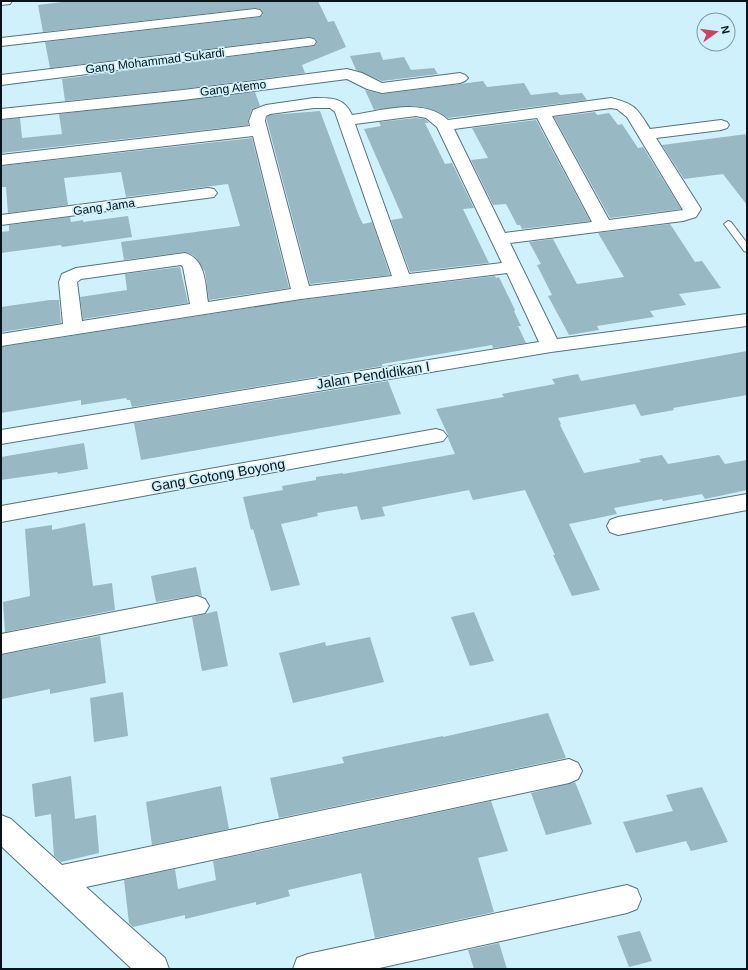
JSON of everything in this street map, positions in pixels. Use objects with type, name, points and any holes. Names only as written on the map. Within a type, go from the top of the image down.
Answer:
[{"type":"street","points":[[1,42],[254,13]]},
{"type":"street","name":"Gang Mohammad Sukardi","points":[[1,80],[309,42]]},
{"type":"street","name":"Gang Atemo","points":[[1,114],[347,74],[352,74],[370,86],[378,88],[460,78]]},
{"type":"street","points":[[301,293],[259,130],[257,117],[261,112],[321,102],[332,102],[337,104],[341,109],[402,279]]},
{"type":"street","points":[[444,125],[542,114],[605,104],[618,104],[629,110],[646,134],[691,205],[692,211],[683,216],[500,239]]},
{"type":"street","points":[[346,121],[424,111],[433,115],[444,125],[551,346]]},
{"type":"street","points":[[542,114],[603,226]]},
{"type":"street","points":[[646,134],[721,125]]},
{"type":"street","points":[[1,160],[259,130]]},
{"type":"street","name":"Gang Jama","points":[[1,220],[208,193]]},
{"type":"street","points":[[73,329],[68,282],[69,278],[76,274],[185,259],[192,265],[200,309]]},
{"type":"street","points":[[1,340],[301,293],[402,279],[512,267]]},
{"type":"street","name":"Jalan Pendidikan I","points":[[1,438],[551,346],[747,320]]},
{"type":"street","name":"Gang Gotong Boyong","points":[[1,514],[436,436]]},
{"type":"street","points":[[618,526],[747,502]]},
{"type":"street","points":[[1,644],[197,606]]},
{"type":"street","points":[[56,880],[569,771]]},
{"type":"street","points":[[1,828],[154,969]]},
{"type":"street","points":[[308,969],[627,899]]},
{"type":"lane","points":[[728,224],[747,249]]},
{"type":"building","points":[[70,1],[318,1],[328,22],[334,21],[346,47],[302,65],[305,73],[183,89],[65,101],[62,79],[314,46],[317,43],[315,38],[309,37],[50,68],[45,42],[260,17],[263,14],[261,9],[255,8],[43,32],[38,5]]},
{"type":"building","points":[[380,52],[383,60],[404,57],[411,70],[434,68],[438,74],[382,81],[356,70],[350,56]]},
{"type":"building","points":[[483,81],[487,87],[524,83],[531,95],[557,92],[560,95],[582,93],[587,100],[448,118],[427,108],[415,106],[374,110],[365,90],[382,94]]},
{"type":"building","points":[[255,92],[260,106],[252,109],[248,120],[248,125],[1,153],[1,120],[20,118],[22,138],[62,134],[59,114]]},
{"type":"building","points":[[320,111],[359,216],[363,224],[372,222],[390,275],[310,284],[267,117],[270,115]]},
{"type":"building","points":[[595,112],[597,115],[609,113],[618,125],[622,124],[638,148],[643,147],[681,209],[610,218],[554,117]]},
{"type":"building","points":[[416,118],[425,119],[429,123],[425,123],[445,164],[452,163],[474,208],[463,209],[489,263],[410,272],[391,220],[403,218],[364,129],[381,126],[379,122]]},
{"type":"building","points":[[536,120],[590,221],[522,229],[520,225],[517,225],[506,204],[493,205],[471,160],[488,158],[472,128]]},
{"type":"building","points":[[747,134],[747,205],[723,174],[684,179],[662,145]]},
{"type":"building","points":[[252,138],[289,288],[209,300],[205,272],[198,260],[193,255],[185,252],[124,260],[121,242],[240,226],[228,184],[126,197],[121,172],[64,178],[68,205],[8,213],[6,187],[1,187],[1,166]]},
{"type":"building","points":[[128,216],[132,237],[62,247],[61,245],[1,253],[1,232],[9,231],[9,225],[70,217],[71,222],[83,220],[83,222]]},
{"type":"building","points":[[670,224],[695,262],[702,261],[721,288],[679,294],[686,305],[650,311],[654,317],[597,326],[599,330],[569,335],[548,296],[552,295],[537,265],[541,264],[529,242],[553,239],[577,284],[624,277],[598,233]]},
{"type":"building","points":[[180,267],[188,303],[83,319],[80,297],[127,290],[125,274]]},
{"type":"building","points":[[495,276],[496,278],[499,277],[515,310],[514,311],[521,326],[518,326],[526,343],[493,348],[492,345],[382,364],[382,366],[132,407],[130,400],[127,400],[126,398],[81,405],[81,400],[1,413],[1,347],[301,300]]},
{"type":"building","points":[[59,300],[61,323],[1,332],[1,307]]},
{"type":"building","points":[[747,351],[747,395],[673,408],[674,410],[641,416],[635,404],[558,418],[584,473],[641,462],[639,459],[662,455],[668,464],[719,455],[725,464],[747,460],[747,490],[705,499],[702,494],[663,501],[662,499],[614,508],[617,514],[569,524],[600,590],[572,596],[525,490],[473,500],[469,490],[382,507],[385,516],[361,520],[357,506],[317,513],[318,516],[281,524],[300,585],[271,591],[253,529],[251,530],[243,497],[283,490],[282,486],[316,480],[316,477],[343,474],[455,454],[436,409],[504,397],[502,394],[555,384],[552,379],[578,374],[581,381]]},
{"type":"building","points":[[388,381],[401,414],[141,460],[134,423]]},
{"type":"building","points":[[84,443],[88,469],[1,480],[1,457]]},
{"type":"building","points":[[85,523],[93,586],[112,583],[115,610],[5,632],[3,602],[30,596],[25,529],[52,525],[52,530]]},
{"type":"building","points":[[196,567],[202,596],[197,595],[156,602],[151,576]]},
{"type":"building","points":[[217,611],[228,666],[202,671],[192,617]]},
{"type":"building","points":[[474,612],[494,661],[470,666],[451,617]]},
{"type":"building","points":[[100,636],[106,683],[50,694],[50,689],[2,699],[1,655]]},
{"type":"building","points":[[370,637],[384,682],[293,703],[279,653],[325,642],[326,646]]},
{"type":"building","points":[[123,692],[128,736],[94,742],[90,698]]},
{"type":"building","points":[[548,713],[566,758],[279,818],[270,778],[344,763],[342,757],[443,737]]},
{"type":"building","points":[[71,776],[75,819],[96,815],[99,853],[61,862],[54,856],[51,814],[35,817],[32,784]]},
{"type":"building","points":[[575,782],[592,824],[546,835],[531,793]]},
{"type":"building","points":[[221,786],[229,829],[152,845],[146,802]]},
{"type":"building","points":[[702,787],[728,842],[691,851],[686,841],[636,853],[623,822],[673,811],[666,795]]},
{"type":"building","points":[[491,801],[508,851],[478,858],[494,912],[375,938],[361,873],[288,890],[290,896],[256,905],[256,902],[185,919],[185,915],[133,927],[129,923],[124,880],[175,869],[178,889],[216,880],[213,861]]},
{"type":"building","points":[[640,931],[652,961],[629,967],[617,936]]},
{"type":"building","points":[[499,943],[507,969],[474,969],[468,950]]}]
